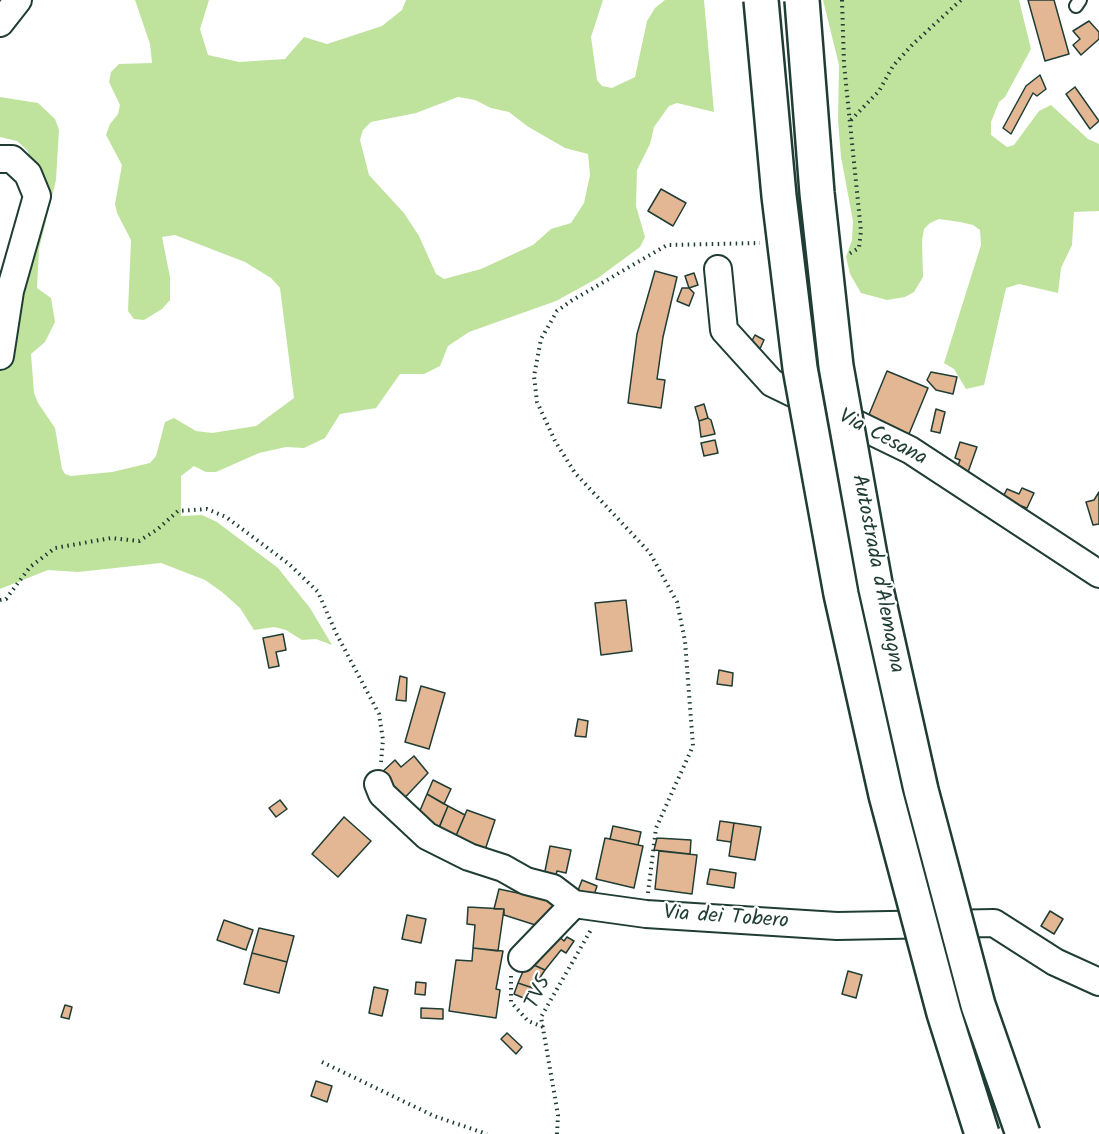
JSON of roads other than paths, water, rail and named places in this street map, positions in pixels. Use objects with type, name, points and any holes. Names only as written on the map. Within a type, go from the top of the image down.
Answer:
[{"type":"highway","name":"Autostrada d'Alemagna","points":[[761,0],[775,163],[800,368],[841,594],[889,806],[944,1013],[982,1134]]},
{"type":"highway","name":"Autostrada d'Alemagna","points":[[802,0],[817,193],[836,366],[876,589],[921,790],[978,1005],[1023,1134]]},
{"type":"street","points":[[0,23],[18,0]]},
{"type":"street","points":[[0,159],[12,159],[28,174],[37,196],[10,291],[0,356]]},
{"type":"street","name":"Via Cesana","points":[[718,269],[724,330],[772,383],[910,450],[1099,574]]},
{"type":"street","name":"Via dei Tobero","points":[[378,784],[382,794],[427,836],[469,857],[503,868],[526,881],[553,888],[574,904],[646,914],[837,927],[994,922],[1055,962],[1099,982]]},
{"type":"street","points":[[522,958],[574,904]]}]
